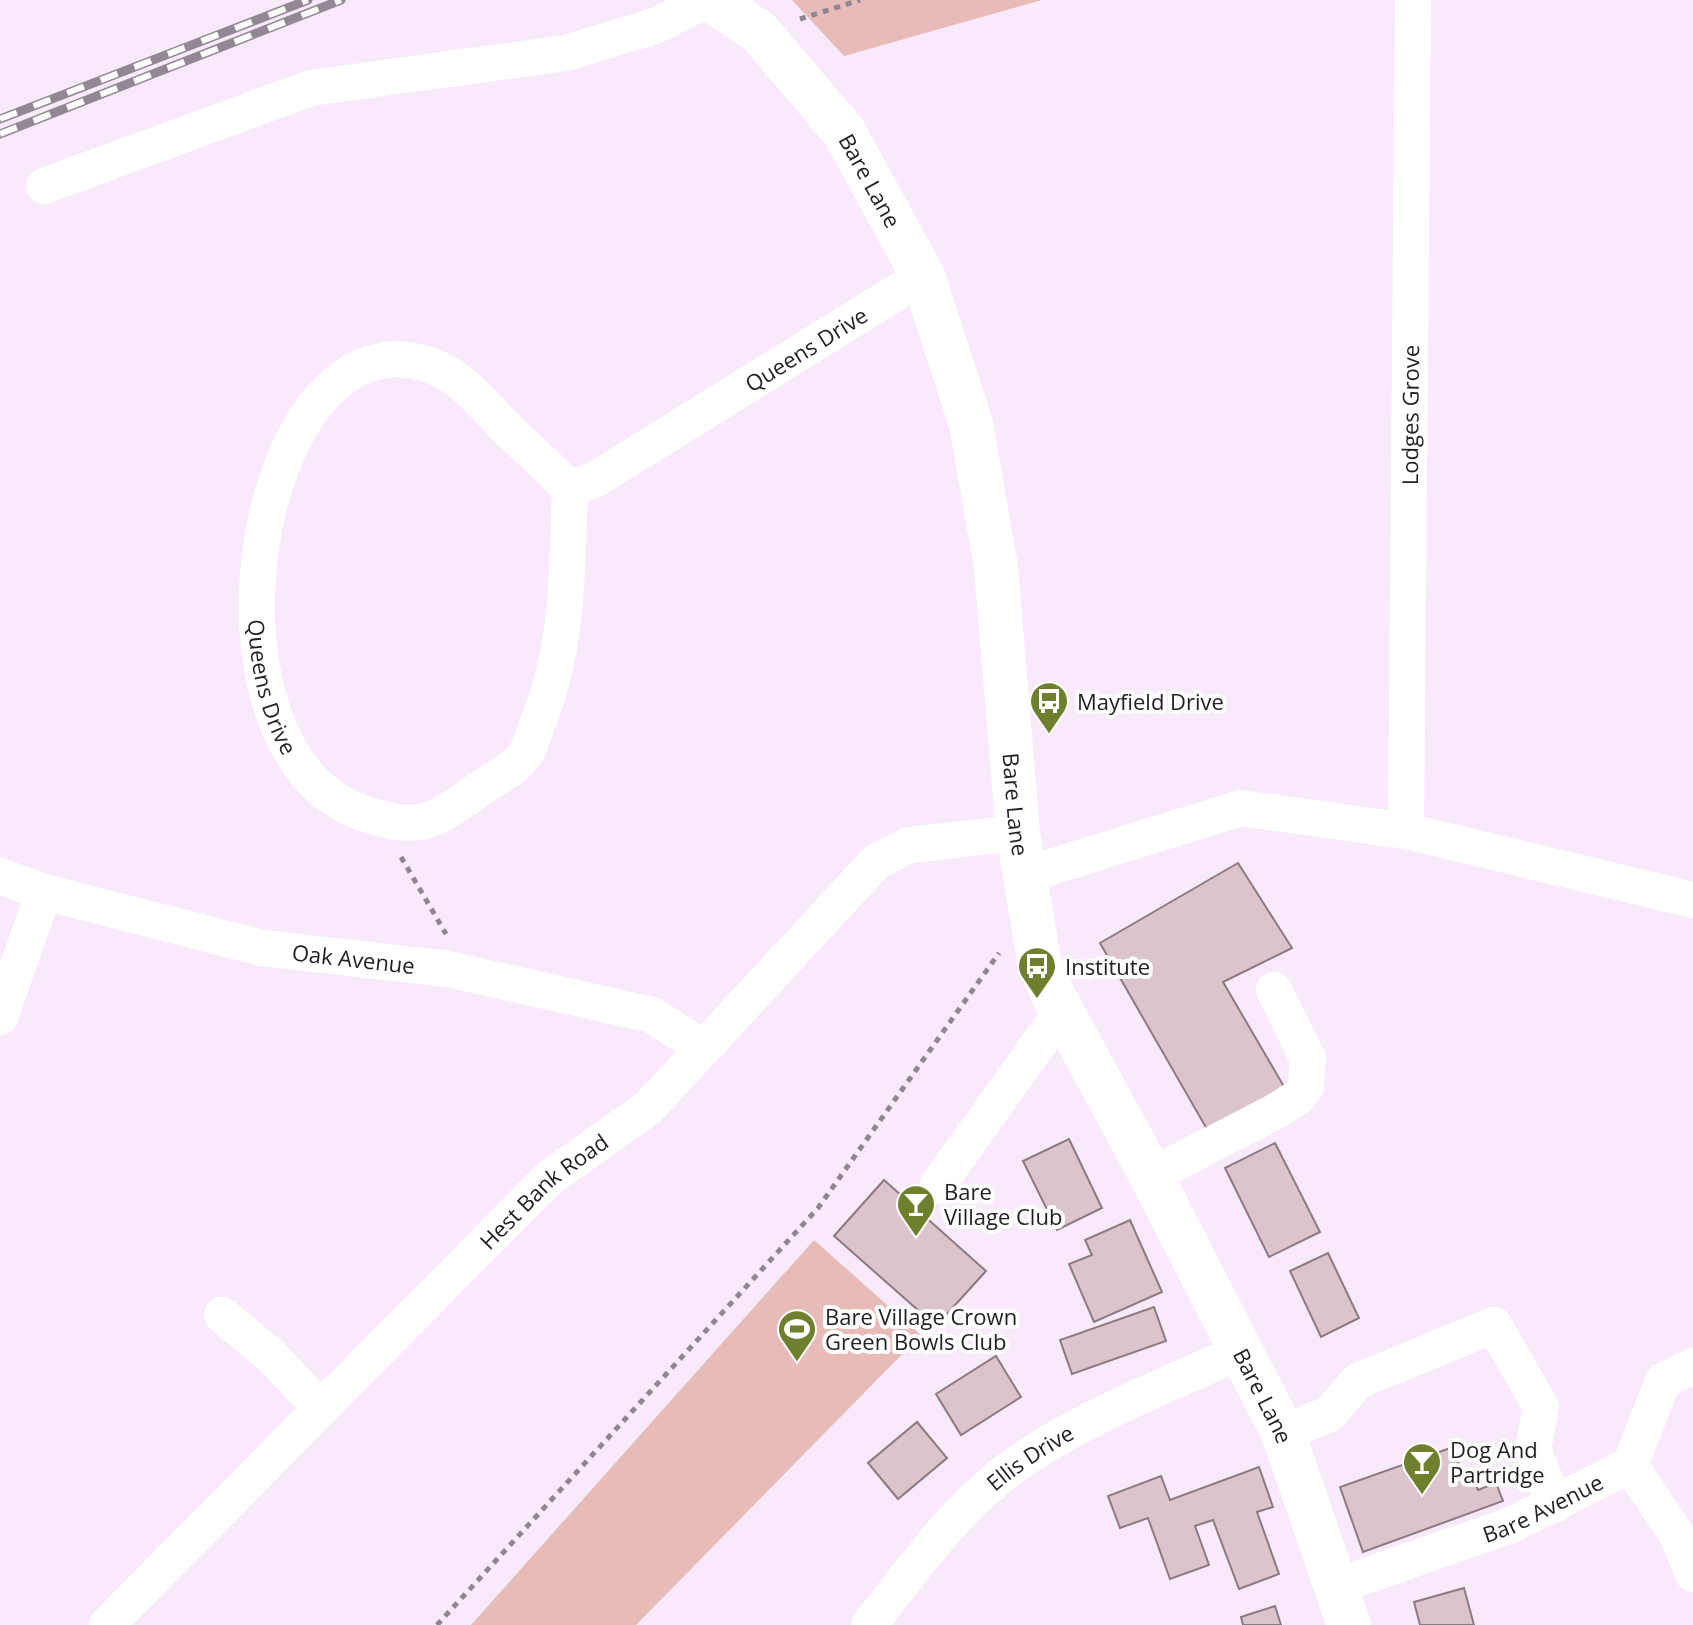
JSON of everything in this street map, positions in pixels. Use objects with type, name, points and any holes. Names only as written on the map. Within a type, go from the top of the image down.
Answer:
[{"type":"main road","name":"Bare Lane","points":[[709,0],[759,32],[844,132],[923,276],[971,424],[991,538],[1024,873],[1039,961],[1062,1011],[1283,1433],[1343,1606]]},
{"type":"street","points":[[44,186],[311,88],[566,53],[655,26],[709,0]]},
{"type":"street","name":"Lodges Grove","points":[[1406,831],[1413,0]]},
{"type":"street","name":"Queens Drive","points":[[570,489],[596,479],[923,276]]},
{"type":"street","name":"Queens Drive","points":[[398,357],[432,366],[460,380],[570,489],[564,633],[550,694],[524,757],[437,819],[399,825],[349,809],[308,777],[280,731],[268,699],[256,632],[259,543],[274,486],[317,403],[344,375],[371,361],[398,357]]},
{"type":"street","points":[[1024,873],[1241,808],[1406,831],[1693,900]]},
{"type":"street","name":"Hest Bank Road","points":[[107,1625],[548,1179],[649,1107],[876,862],[909,845],[1024,873]]},
{"type":"street","name":"Oak Avenue","points":[[0,876],[44,892],[262,948],[448,969],[652,1015],[702,1047]]},
{"type":"street","points":[[0,1017],[44,892]]},
{"type":"street","points":[[1151,1176],[1276,1111],[1298,1097],[1306,1087],[1308,1059],[1274,990]]},
{"type":"street","points":[[937,1186],[1062,1011]]},
{"type":"street","points":[[222,1315],[268,1353],[320,1407]]},
{"type":"street","points":[[1283,1433],[1329,1414],[1358,1381],[1494,1325],[1541,1407],[1533,1449],[1555,1505]]},
{"type":"street","name":"Ellis Drive","points":[[869,1625],[949,1523],[1008,1470],[1101,1415],[1240,1352]]},
{"type":"street","name":"Bare Avenue","points":[[1343,1606],[1555,1505],[1630,1465],[1663,1381],[1693,1366]]},
{"type":"street","points":[[1630,1465],[1677,1535],[1693,1574]]},
{"type":"path","points":[[759,32],[860,0]]},
{"type":"path","points":[[399,825],[397,850],[422,898],[452,943],[448,969]]},
{"type":"path","points":[[437,1625],[818,1208],[1024,873]]},
{"type":"shaded area","points":[[792,0],[1042,0],[844,56]]},
{"type":"shaded area","points":[[814,1240],[921,1335],[636,1625],[471,1625]]},
{"type":"building","points":[[1238,863],[1292,948],[1223,982],[1286,1090],[1208,1131],[1100,943]]},
{"type":"building","points":[[1069,1139],[1102,1208],[1057,1230],[1023,1161]]},
{"type":"building","points":[[1275,1143],[1320,1232],[1269,1257],[1225,1168]]},
{"type":"building","points":[[884,1180],[986,1271],[936,1326],[834,1236]]},
{"type":"building","points":[[1130,1220],[1162,1292],[1094,1322],[1069,1264],[1092,1255],[1085,1240]]},
{"type":"building","points":[[1328,1253],[1359,1318],[1321,1337],[1290,1271]]},
{"type":"building","points":[[1154,1307],[1166,1341],[1072,1374],[1060,1340]]},
{"type":"building","points":[[996,1356],[1021,1397],[961,1435],[936,1394]]},
{"type":"building","points":[[917,1422],[947,1458],[898,1499],[868,1463]]},
{"type":"building","name":"Dog And Partridge","points":[[1453,1447],[1462,1473],[1471,1470],[1478,1490],[1496,1483],[1503,1501],[1363,1552],[1340,1487]]},
{"type":"building","points":[[1259,1467],[1273,1507],[1257,1512],[1279,1574],[1239,1589],[1213,1520],[1195,1526],[1209,1565],[1170,1579],[1148,1518],[1120,1528],[1108,1496],[1161,1476],[1170,1500]]},
{"type":"building","points":[[1464,1588],[1474,1625],[1420,1625],[1414,1602]]},
{"type":"building","points":[[1275,1606],[1281,1625],[1243,1625],[1241,1617]]},
{"type":"railway","points":[[0,119],[308,0]]},
{"type":"railway","points":[[0,134],[341,0]]},
{"type":"place","name":"Mayfield Drive","points":[[1049,735]]},
{"type":"place","name":"Institute","points":[[1037,1000]]},
{"type":"place","name":"Bare Village Club","points":[[916,1238]]},
{"type":"place","name":"Bare Village Crown Green Bowls Club","points":[[797,1363]]},
{"type":"place","name":"Dog And Partridge","points":[[1422,1496]]}]
